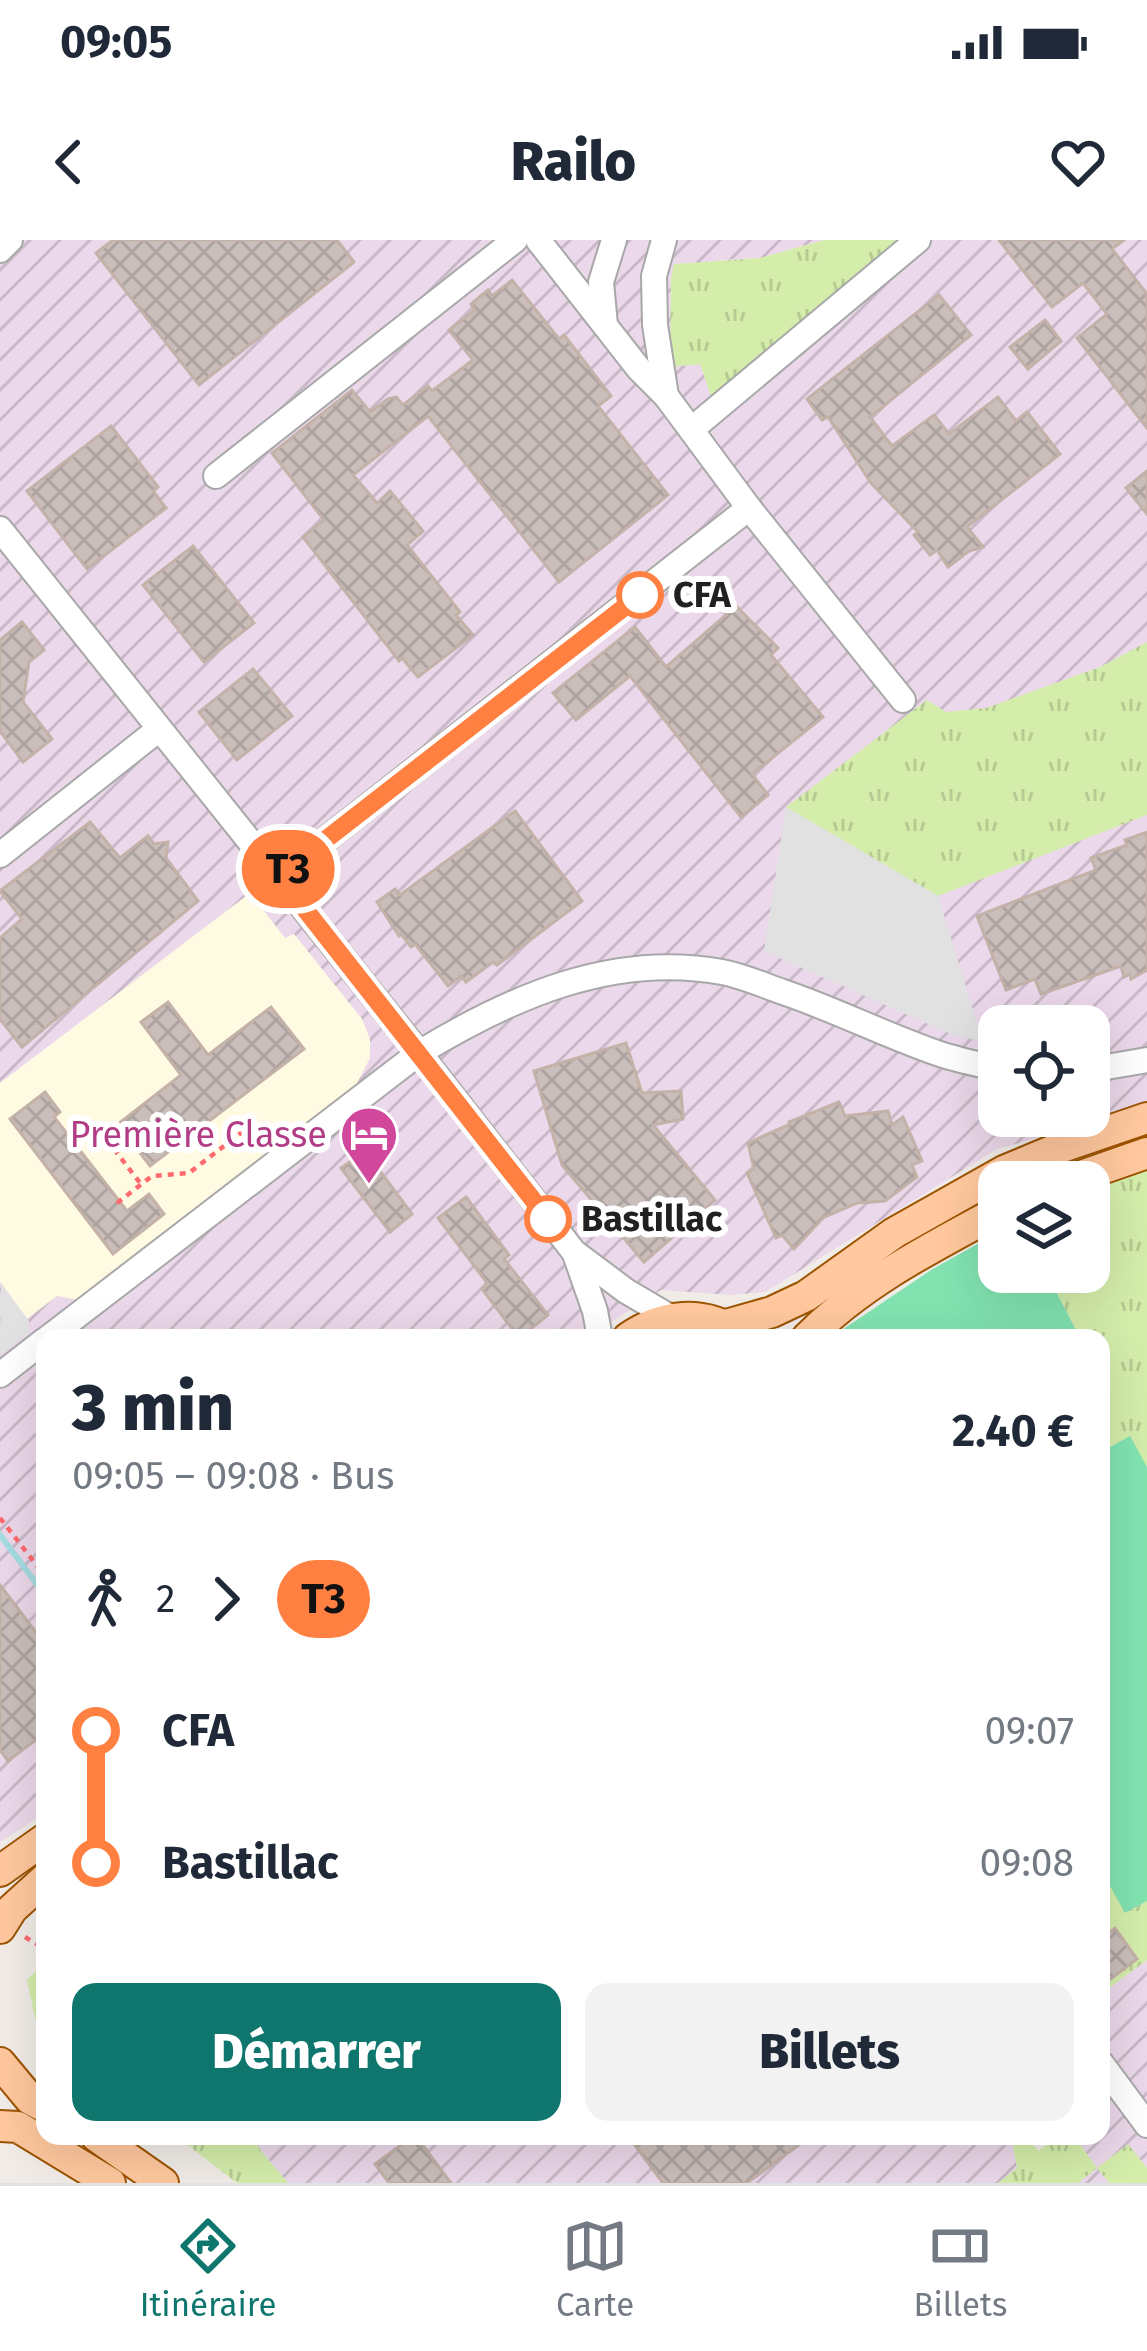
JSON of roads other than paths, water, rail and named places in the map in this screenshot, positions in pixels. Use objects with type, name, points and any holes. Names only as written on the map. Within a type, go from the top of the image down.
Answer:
[{"type":"main road","points":[[741,1329],[806,1296],[894,1233],[1004,1171],[1147,1118]]},
{"type":"main road","points":[[1110,1166],[1147,1153]]},
{"type":"main road","points":[[816,1329],[873,1284],[978,1222]]},
{"type":"main road","points":[[641,1329],[672,1318],[700,1317],[729,1329]]},
{"type":"main road","points":[[0,1871],[36,1845]]},
{"type":"main road","points":[[0,1928],[36,1887]]},
{"type":"main road","points":[[0,2063],[36,2102]]},
{"type":"main road","points":[[0,2126],[18,2127],[36,2138]]},
{"type":"main road","points":[[48,2145],[110,2183]]},
{"type":"main road","points":[[109,2145],[164,2183]]},
{"type":"street","points":[[0,250],[10,240]]},
{"type":"street","points":[[216,476],[515,240]]},
{"type":"street","points":[[538,240],[903,700]]},
{"type":"street","points":[[606,328],[601,282],[614,240]]},
{"type":"street","points":[[664,240],[654,276],[655,326],[666,396]]},
{"type":"street","points":[[692,429],[918,240]]},
{"type":"street","points":[[279,876],[749,508]]},
{"type":"street","points":[[0,529],[574,1252],[626,1292],[672,1318]]},
{"type":"street","points":[[0,855],[159,729]]},
{"type":"street","points":[[60,1329],[419,1053],[536,992],[580,978],[677,967],[725,972],[938,1053],[978,1063]]},
{"type":"street","points":[[1110,1066],[1147,1060]]},
{"type":"street","points":[[574,1252],[598,1329]]},
{"type":"street","points":[[0,1375],[36,1347]]},
{"type":"street","points":[[1110,2075],[1147,2126]]},
{"type":"waterway","points":[[0,1535],[36,1583]]},
{"type":"place","name":"CFA","points":[[640,595]]},
{"type":"place","name":"Première Classe","points":[[369,1186]]},
{"type":"place","name":"Bastillac","points":[[548,1219]]}]
